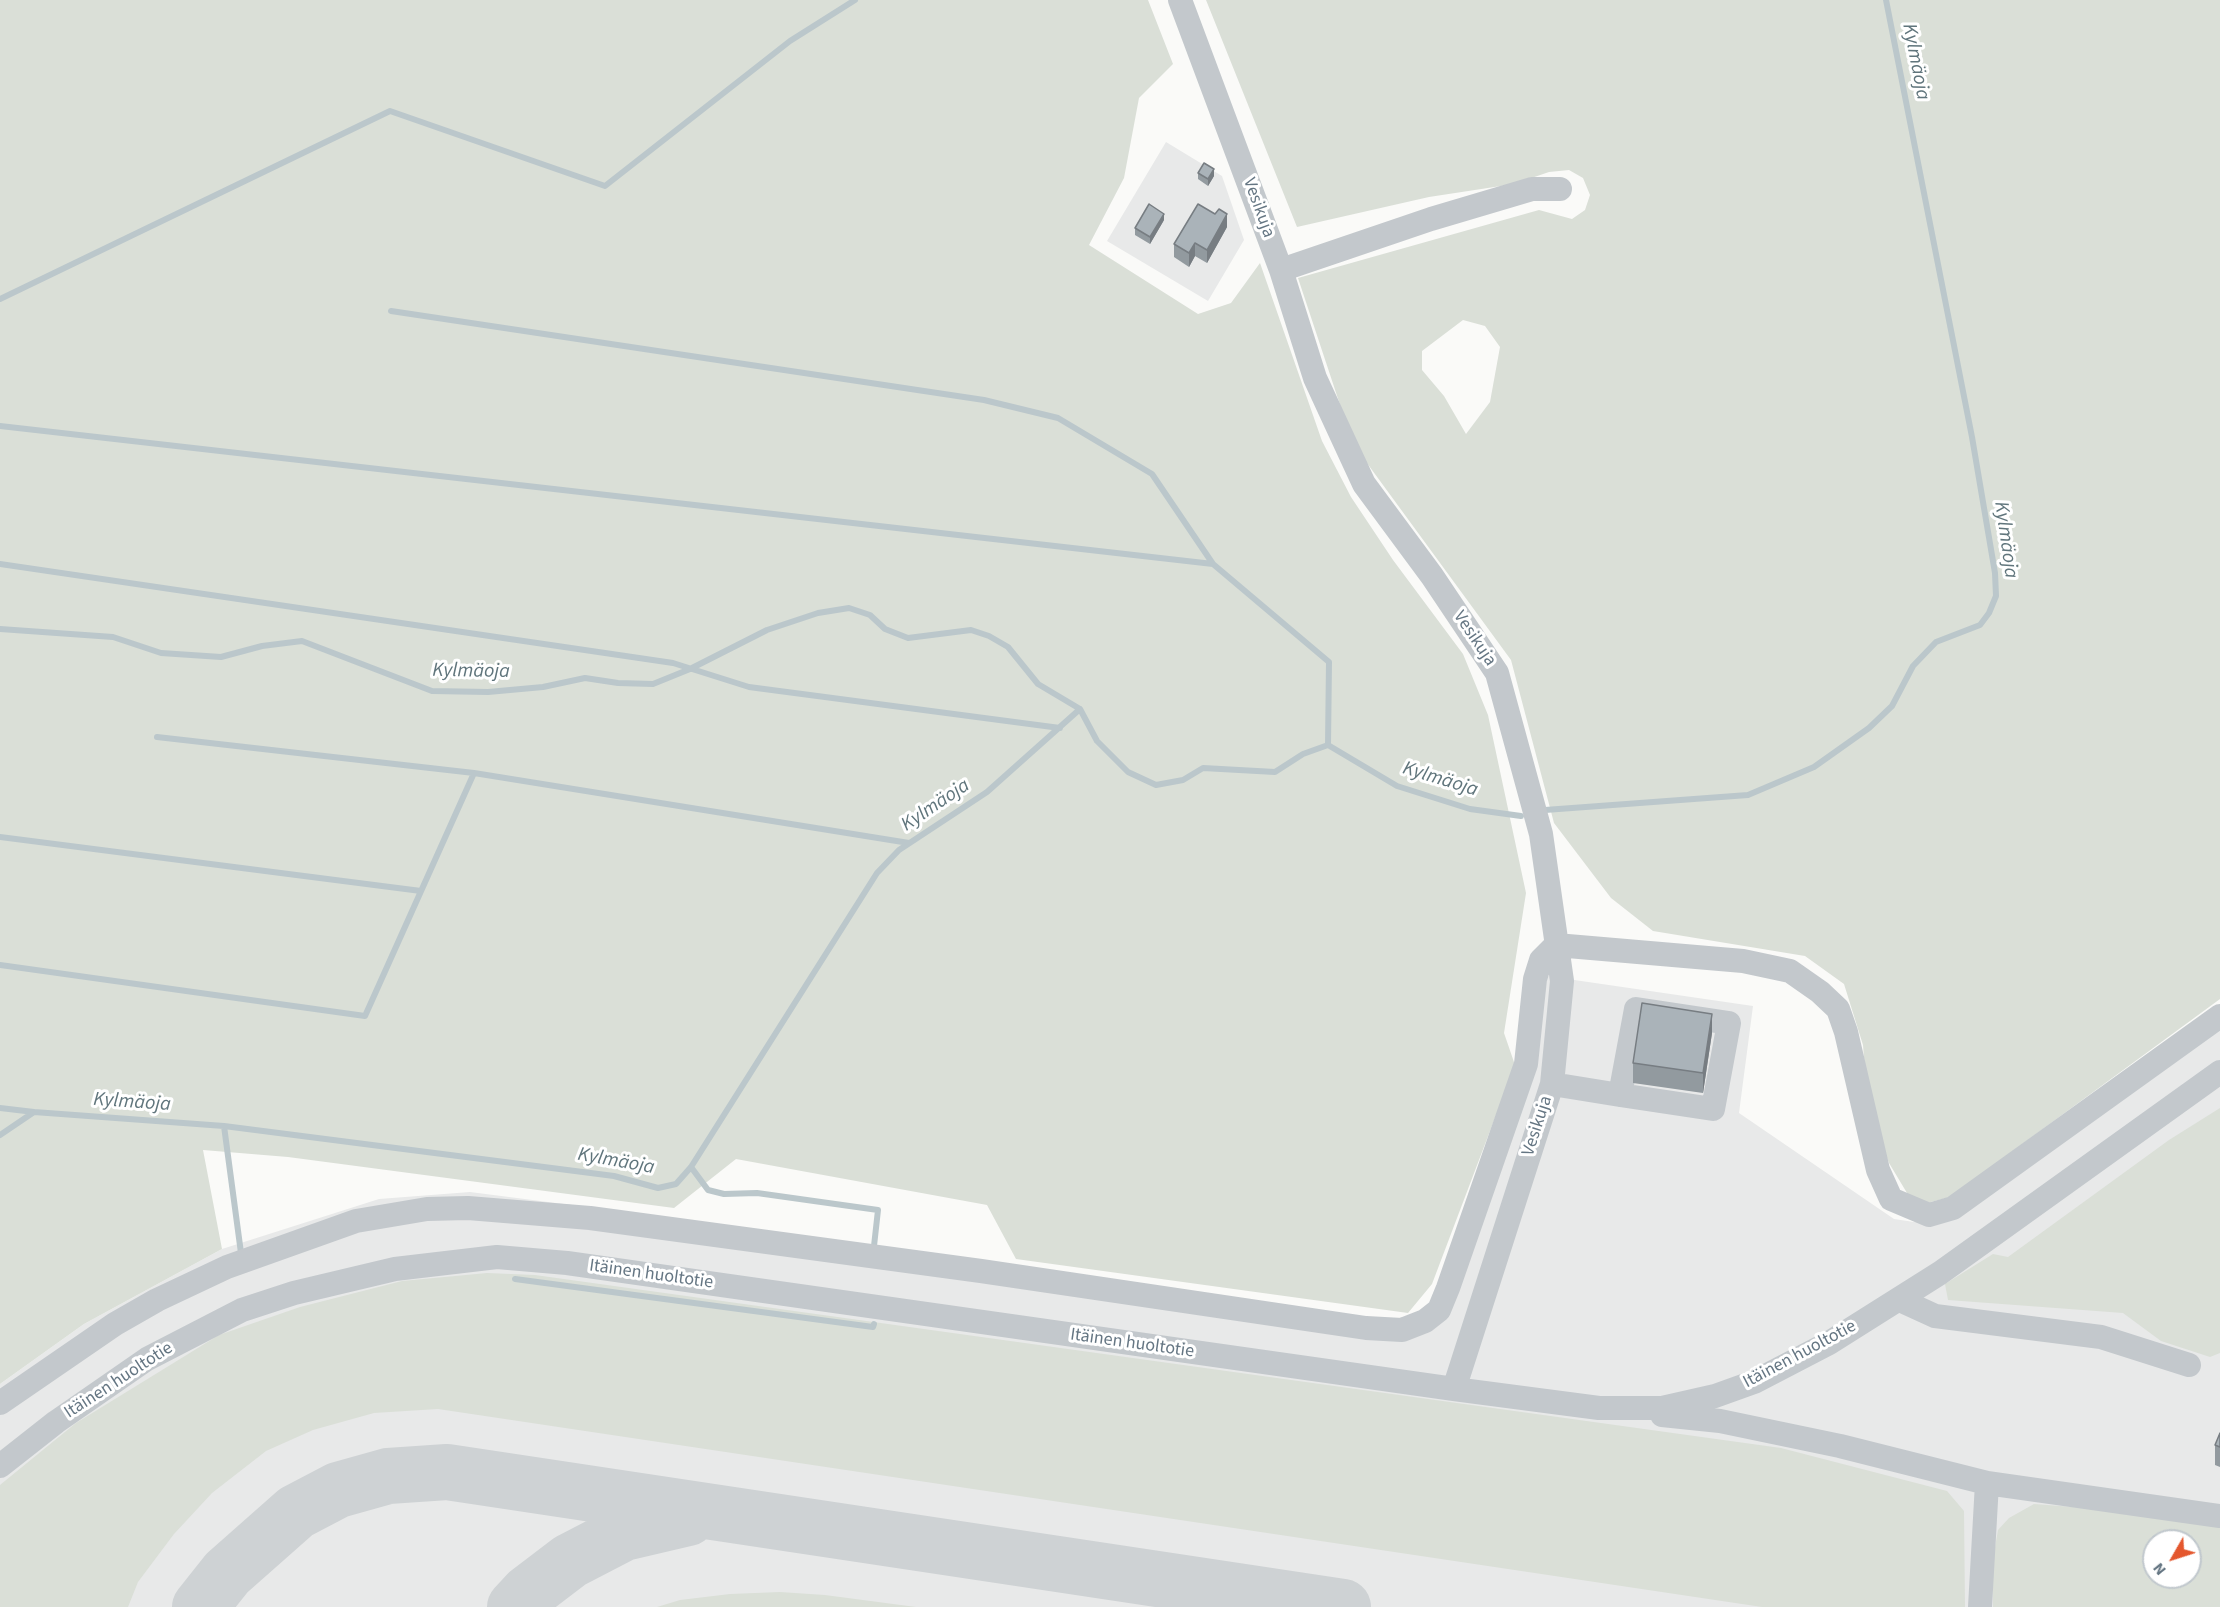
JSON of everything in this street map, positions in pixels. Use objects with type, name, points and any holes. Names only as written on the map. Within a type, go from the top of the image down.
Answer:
[{"type":"lane","name":"Vesikuja","points":[[1180,0],[1281,270],[1315,378],[1364,484],[1432,576],[1497,673],[1541,834],[1563,981],[1552,1084],[1454,1389]]},
{"type":"lane","points":[[1281,270],[1431,219],[1532,189],[1560,189]]},
{"type":"lane","points":[[0,1403],[116,1324],[157,1300],[227,1267],[356,1221],[427,1209],[468,1208],[590,1218],[993,1273],[1366,1328],[1402,1330],[1425,1321],[1439,1310],[1448,1288],[1526,1064],[1535,979],[1541,960],[1556,945],[1743,961],[1790,971],[1820,992],[1838,1009],[1878,1170],[1891,1199],[1929,1215],[1953,1208],[2220,1016]]},
{"type":"lane","points":[[1552,1084],[1620,1095],[1713,1110],[1729,1023],[1636,1009],[1620,1095]]},
{"type":"lane","name":"Itäinen huoltotie","points":[[0,1466],[56,1422],[147,1359],[242,1310],[294,1293],[394,1269],[497,1257],[567,1263],[1599,1408],[1662,1408],[1725,1393],[1754,1382],[1829,1343],[1900,1300],[2220,1072]]},
{"type":"lane","points":[[1900,1300],[1935,1316],[2101,1337],[2189,1365]]},
{"type":"lane","points":[[1599,1408],[1720,1421],[1840,1446],[1987,1483],[2220,1516]]},
{"type":"lane","points":[[1980,1607],[1987,1483]]},
{"type":"shaded area","points":[[0,0],[1148,0],[1173,64],[1139,98],[1124,178],[1089,245],[1198,314],[1231,303],[1260,263],[1322,441],[1351,497],[1393,560],[1463,654],[1488,715],[1526,893],[1504,1033],[1515,1065],[1432,1284],[1408,1313],[1016,1259],[987,1205],[736,1159],[674,1208],[288,1157],[203,1150],[222,1249],[84,1324],[0,1384]]},
{"type":"shaded area","points":[[1206,0],[2220,0],[2220,999],[1950,1197],[1923,1204],[1907,1193],[1889,1163],[1868,1109],[1863,1045],[1844,984],[1805,956],[1653,931],[1611,898],[1554,823],[1511,660],[1353,444],[1298,278],[1539,210],[1572,219],[1585,210],[1590,195],[1583,178],[1569,170],[1549,172],[1514,184],[1429,197],[1297,227]],"holes":[[[1463,320],[1485,326],[1500,347],[1490,402],[1466,434],[1444,396],[1422,370],[1422,351]]]},
{"type":"shaded area","points":[[1166,142],[1222,176],[1244,240],[1208,301],[1107,241]]},
{"type":"shaded area","points":[[1540,975],[1753,1006],[1739,1113],[1894,1219],[1914,1222],[1925,1220],[2220,1004],[2220,1607],[0,1607],[0,1384],[84,1324],[222,1249],[379,1199],[470,1192],[595,1208],[1366,1330],[1443,1312]]},
{"type":"shaded area","points":[[2220,1108],[2220,1353],[2210,1357],[2161,1341],[2123,1313],[1948,1300],[1945,1284],[1993,1254],[2008,1257],[2169,1140]]},
{"type":"shaded area","points":[[487,1273],[535,1275],[1781,1448],[1947,1491],[1964,1511],[1965,1607],[1762,1607],[438,1409],[374,1413],[313,1430],[266,1451],[212,1493],[174,1534],[138,1582],[128,1607],[0,1607],[0,1485],[76,1423],[219,1335],[300,1307],[402,1281]]},
{"type":"shaded area","points":[[2034,1504],[2100,1509],[2220,1526],[2220,1607],[1993,1607],[1993,1559],[1998,1530],[2009,1518]]},
{"type":"shaded area","points":[[780,1592],[825,1595],[916,1607],[657,1607],[680,1600],[730,1594]]},
{"type":"building","points":[[1204,163],[1214,169],[1208,179],[1198,173]]},
{"type":"building","points":[[1149,204],[1164,214],[1150,237],[1135,228]]},
{"type":"building","points":[[1198,204],[1215,214],[1219,209],[1227,214],[1207,250],[1195,243],[1189,253],[1174,244]]},
{"type":"building","points":[[1642,1003],[1712,1014],[1703,1073],[1633,1063]]},
{"type":"building","points":[[2220,1433],[2220,1447],[2215,1445]]},
{"type":"waterway","points":[[0,299],[390,111],[605,186],[790,41],[855,0]]},
{"type":"waterway","name":"Kylmäoja","points":[[1545,810],[1748,795],[1814,767],[1869,728],[1892,706],[1913,666],[1936,642],[1980,625],[1989,613],[1996,596],[1995,573],[1972,437],[1886,0]]},
{"type":"waterway","points":[[391,311],[984,400],[1058,418],[1152,474],[1213,564]]},
{"type":"waterway","points":[[0,426],[1213,564],[1329,662],[1328,745]]},
{"type":"waterway","points":[[0,564],[673,663],[749,687],[1060,728]]},
{"type":"waterway","name":"Kylmäoja","points":[[0,629],[113,637],[161,653],[221,657],[262,646],[302,641],[432,691],[488,692],[543,687],[585,678],[618,683],[653,684],[690,669],[767,630],[818,613],[849,608],[870,615],[885,629],[908,638],[971,630],[989,636],[1008,647],[1038,684],[1080,709],[1097,741],[1128,772],[1156,785],[1183,780],[1203,768],[1275,772],[1303,754],[1328,745],[1397,786],[1470,809],[1521,816]]},
{"type":"waterway","name":"Kylmäoja","points":[[0,1135],[34,1112],[224,1126],[614,1176],[658,1188],[676,1184],[691,1167],[877,873],[899,850],[987,792],[1080,709]]},
{"type":"waterway","points":[[157,737],[474,773]]},
{"type":"waterway","points":[[0,965],[365,1016],[474,773],[909,843]]},
{"type":"waterway","points":[[0,837],[421,891]]},
{"type":"waterway","points":[[0,1108],[34,1112]]},
{"type":"waterway","points":[[224,1126],[241,1253]]},
{"type":"waterway","points":[[691,1167],[708,1190],[724,1194],[757,1193],[878,1210],[874,1246]]},
{"type":"waterway","points":[[515,1279],[873,1327],[874,1324]]},
{"type":"taxiway","points":[[200,1607],[227,1573],[296,1512],[338,1490],[388,1476],[447,1472],[1343,1607]]},
{"type":"taxiway","points":[[515,1607],[528,1593],[570,1561],[624,1533],[688,1518]]}]
